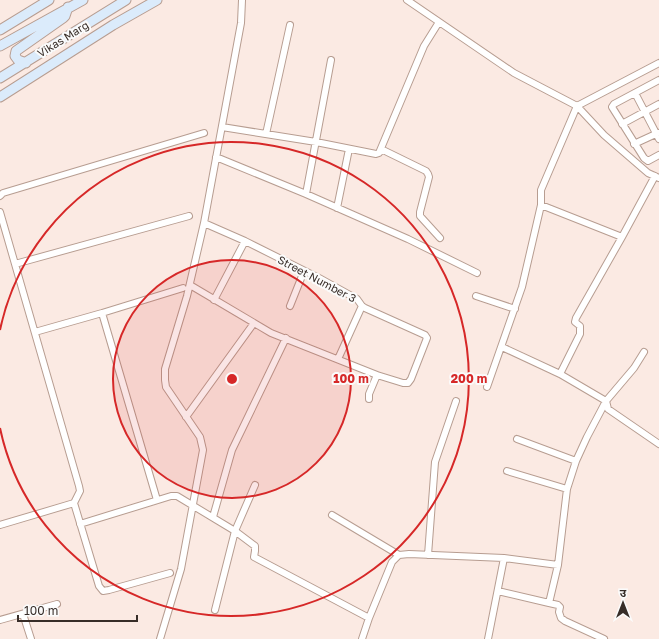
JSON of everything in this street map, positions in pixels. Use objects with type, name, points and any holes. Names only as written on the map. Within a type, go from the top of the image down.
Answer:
[{"type":"main road","points":[[0,30],[49,0]]},
{"type":"main road","points":[[0,46],[82,0]]},
{"type":"main road","name":"Vikas Marg","points":[[0,77],[26,63],[126,0]]},
{"type":"main road","points":[[0,97],[113,25],[157,0]]},
{"type":"main road","points":[[26,63],[18,60],[15,56],[16,51],[66,16],[68,7]]},
{"type":"street","points":[[160,639],[181,568],[203,450],[200,437],[166,387],[165,369],[190,285],[204,223],[241,23],[242,0]]},
{"type":"street","points":[[407,0],[514,73],[577,106],[604,135],[648,173],[657,177],[576,318],[575,322],[580,326],[580,334],[560,374]]},
{"type":"street","points":[[222,127],[316,142],[376,154],[379,153],[424,46],[439,22]]},
{"type":"street","points":[[266,134],[290,26]]},
{"type":"street","points":[[306,194],[331,60]]},
{"type":"street","points":[[487,387],[522,287],[541,205],[541,190],[577,106],[659,63]]},
{"type":"street","points":[[658,81],[614,104],[612,107],[634,144],[648,161],[659,155]]},
{"type":"street","points":[[634,93],[658,135],[634,144]]},
{"type":"street","points":[[622,124],[659,104]]},
{"type":"street","points":[[0,196],[3,193],[204,133]]},
{"type":"street","points":[[337,208],[349,149]]},
{"type":"street","points":[[381,149],[426,171],[428,174],[429,177],[420,216],[440,238]]},
{"type":"street","points":[[216,157],[306,194],[408,239],[477,273]]},
{"type":"street","points":[[541,205],[622,237]]},
{"type":"street","points":[[0,212],[79,486],[80,491],[74,503],[99,586],[103,591],[170,573]]},
{"type":"street","points":[[15,264],[189,216]]},
{"type":"street","name":"Street Number 3","points":[[204,223],[245,241],[319,278],[357,299],[362,306],[426,335],[427,338],[411,379],[408,383],[403,383],[377,375]]},
{"type":"street","points":[[214,300],[245,241]]},
{"type":"street","points":[[290,306],[304,271]]},
{"type":"street","points":[[190,285],[271,333],[377,375],[369,394],[369,399]]},
{"type":"street","points":[[35,332],[183,288]]},
{"type":"street","points":[[476,296],[515,308]]},
{"type":"street","points":[[338,359],[362,306]]},
{"type":"street","points":[[102,313],[157,500]]},
{"type":"street","points":[[186,417],[254,323]]},
{"type":"street","points":[[213,517],[232,450],[286,338]]},
{"type":"street","points":[[502,346],[560,374],[606,401],[608,409],[659,444]]},
{"type":"street","points":[[549,603],[558,565],[567,489],[576,462],[606,401],[634,368],[644,352]]},
{"type":"street","points":[[428,555],[435,462],[456,402]]},
{"type":"street","points":[[517,439],[576,462]]},
{"type":"street","points":[[507,471],[567,489]]},
{"type":"street","points":[[215,610],[235,531],[255,485]]},
{"type":"street","points":[[80,524],[157,500],[171,496],[178,496],[235,531],[255,546],[256,551],[254,557],[370,618]]},
{"type":"street","points":[[0,525],[74,503]]},
{"type":"street","points":[[332,515],[399,555],[408,554],[504,558],[558,565]]},
{"type":"street","points":[[362,639],[392,562],[399,555]]},
{"type":"street","points":[[488,639],[504,558]]},
{"type":"street","points":[[498,591],[558,606],[560,608],[559,612],[561,618],[604,639]]},
{"type":"street","points":[[0,620],[56,604]]},
{"type":"street","points":[[23,614],[31,639]]}]
